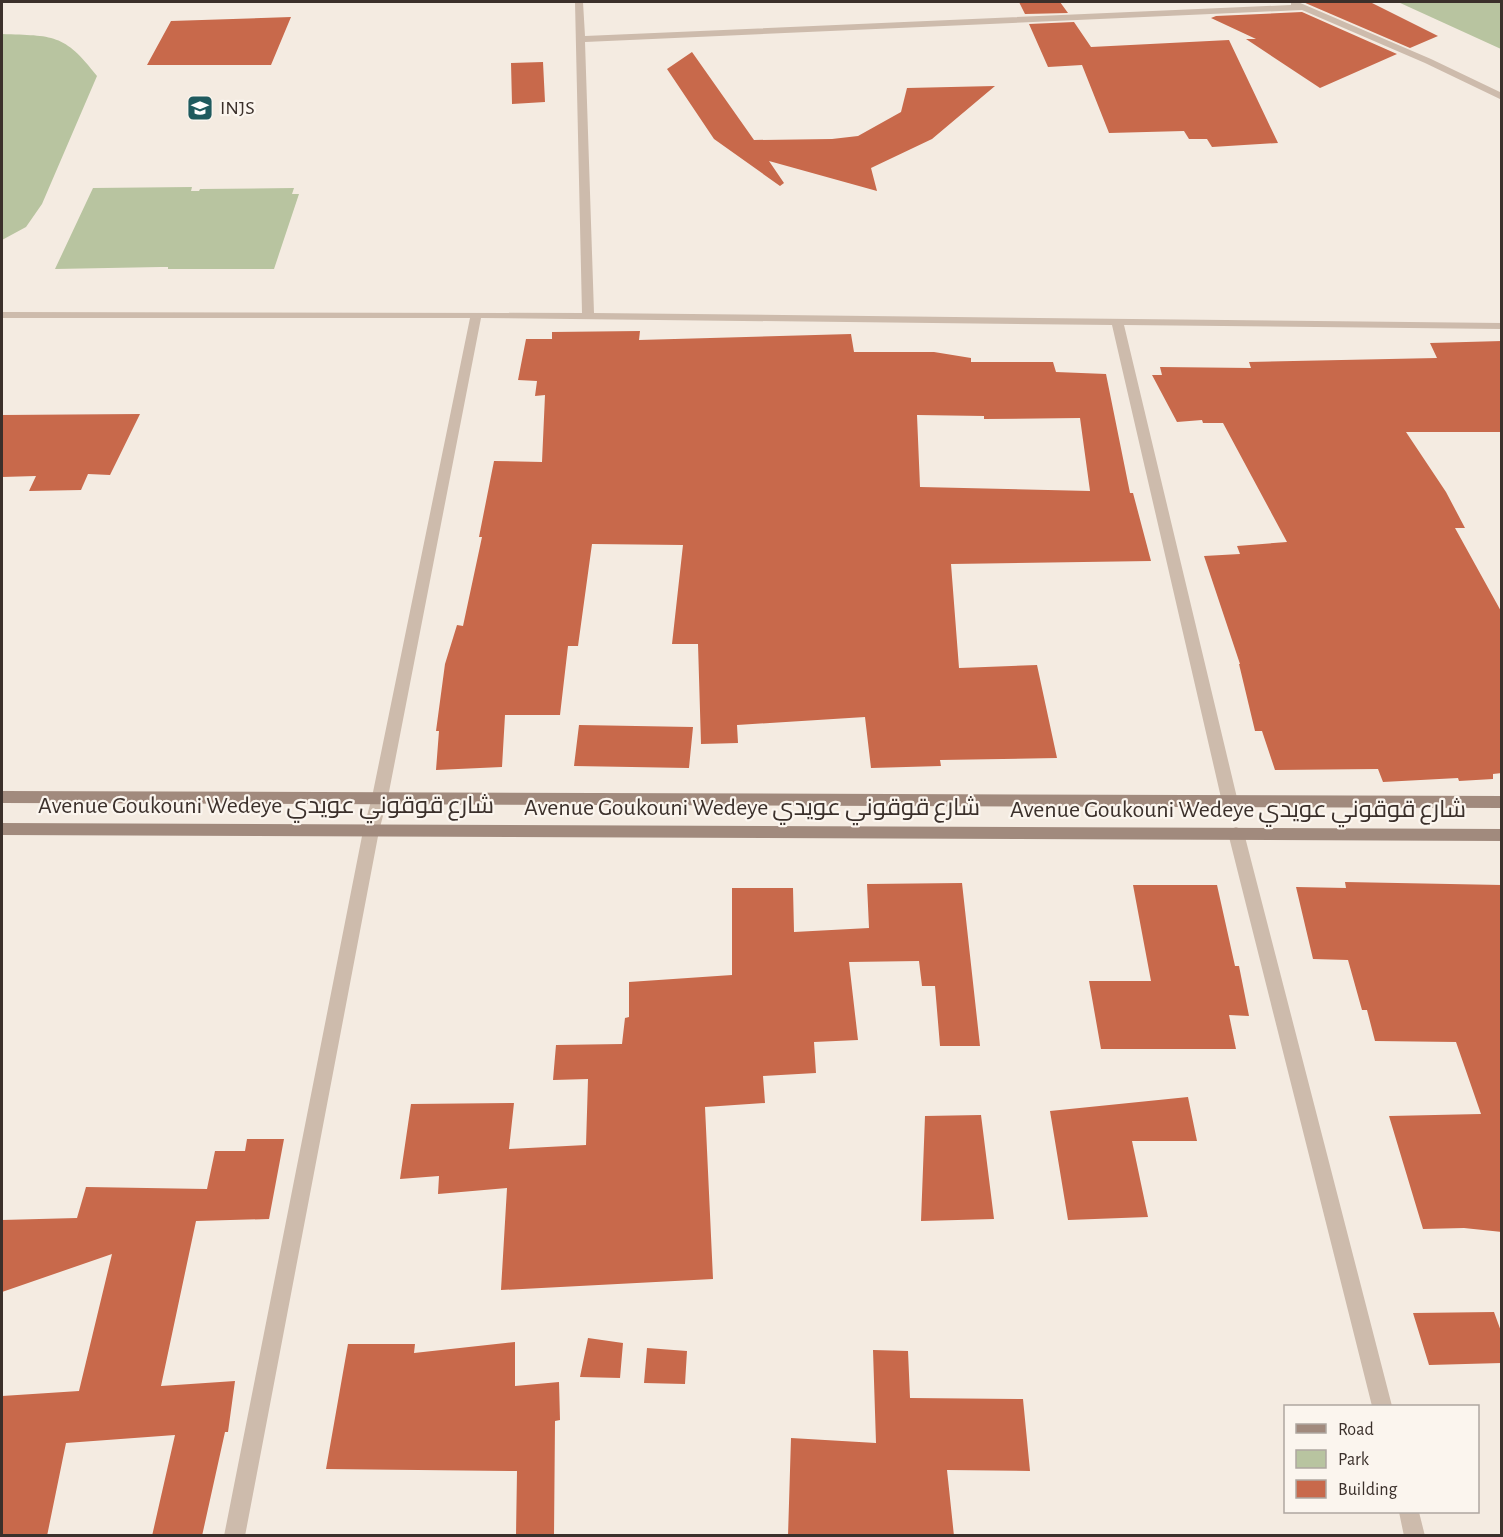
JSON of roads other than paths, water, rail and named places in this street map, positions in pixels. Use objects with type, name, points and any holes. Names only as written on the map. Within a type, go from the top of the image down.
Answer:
[{"type":"street","points":[[579,2],[588,316]]},
{"type":"street","points":[[1290,2],[1428,61],[1502,97]]},
{"type":"street","points":[[580,39],[1301,7]]},
{"type":"street","points":[[2,315],[476,315],[1502,326]]},
{"type":"street","points":[[234,1536],[371,831],[380,797],[476,315]]},
{"type":"street","points":[[1117,322],[1230,801]]},
{"type":"street","name":"Avenue Goukouni Wedeye شارع قوقوني عويدي","points":[[2,797],[1502,802]]},
{"type":"street","name":"Avenue Goukouni Wedeye شارع قوقوني عويدي","points":[[2,829],[1502,835]]},
{"type":"street","points":[[1236,833],[1381,1405]]},
{"type":"street","points":[[1409,1513],[1415,1536]]},
{"type":"place","name":"INJS","points":[[200,108]]}]
